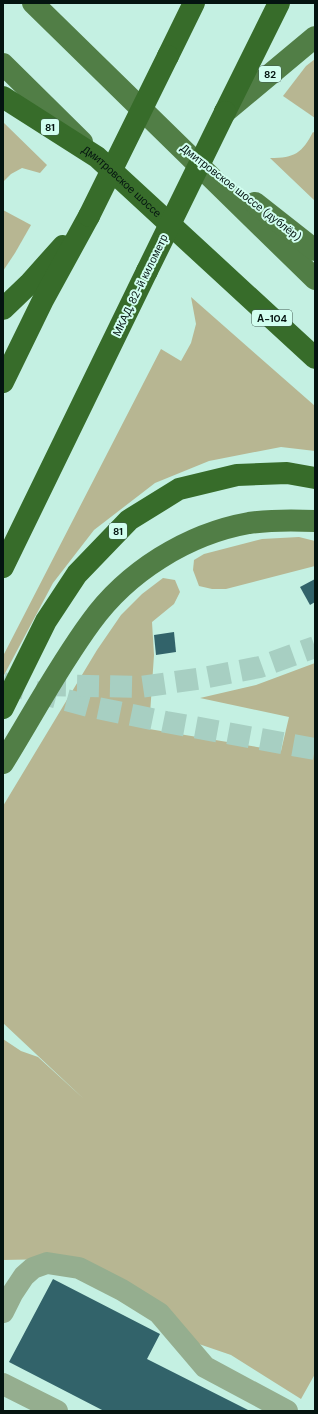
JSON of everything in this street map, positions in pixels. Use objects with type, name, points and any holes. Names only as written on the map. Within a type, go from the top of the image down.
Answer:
[{"type":"highway","points":[[3,382],[43,300],[89,216],[194,3]]},
{"type":"highway","name":"МКАД, 82-й километр","points":[[3,568],[279,3]]},
{"type":"highway","name":"81","points":[[3,97],[97,157]]},
{"type":"highway","name":"Дмитровское шоссе","points":[[97,157],[315,358]]},
{"type":"highway","points":[[3,309],[29,284],[89,216]]},
{"type":"highway","name":"81","points":[[3,708],[46,621],[77,574],[129,520],[179,489],[237,475],[287,473],[315,478]]},
{"type":"main road","points":[[33,3],[315,279]]},
{"type":"main road","name":"82","points":[[225,112],[315,37]]},
{"type":"main road","name":"Дмитровское шоссе","points":[[3,64],[97,157]]},
{"type":"main road","name":"Дмитровское шоссе (дублёр)","points":[[168,134],[315,250]]},
{"type":"main road","points":[[3,764],[64,662],[92,621],[117,593],[136,576],[164,555],[189,542],[216,532],[249,523],[315,521]]},
{"type":"lane","points":[[3,1312],[12,1294],[24,1276],[33,1268],[46,1263],[79,1268],[122,1290],[159,1313],[205,1367],[287,1411]]},
{"type":"lane","points":[[3,1384],[57,1411]]},
{"type":"green space","points":[[315,59],[315,118],[283,96],[306,66]]},
{"type":"green space","points":[[3,122],[47,165],[40,173],[22,168],[11,174],[3,182]]},
{"type":"green space","points":[[313,132],[315,133],[315,201],[270,158],[286,157],[297,153],[305,145]]},
{"type":"green space","points":[[3,210],[31,225],[3,271]]},
{"type":"green space","points":[[191,297],[315,406],[315,451],[281,447],[209,461],[155,483],[94,530],[53,583],[3,677],[3,656],[161,349],[181,361],[191,343],[196,324]]},
{"type":"green space","points":[[299,537],[315,541],[315,566],[226,589],[212,589],[199,586],[193,570],[194,560],[204,554],[262,539]]},
{"type":"green space","points":[[163,578],[175,580],[180,592],[174,604],[152,622],[154,655],[149,729],[281,751],[289,717],[200,698],[256,685],[315,663],[315,1374],[301,1399],[231,1355],[196,1343],[52,1259],[3,1260],[3,1039],[21,1051],[38,1057],[85,1100],[3,1023],[3,806],[97,650],[121,615],[142,594]]},
{"type":"building","points":[[315,579],[315,602],[310,605],[300,587]]},
{"type":"building","points":[[174,632],[176,652],[156,655],[154,635]]},
{"type":"building","points":[[53,1279],[160,1334],[147,1359],[250,1411],[104,1411],[9,1362]]},
{"type":"tunnel","points":[[44,685],[141,687],[203,678],[260,667],[315,647]]},
{"type":"tunnel","points":[[3,683],[88,706],[166,722],[315,749]]}]
